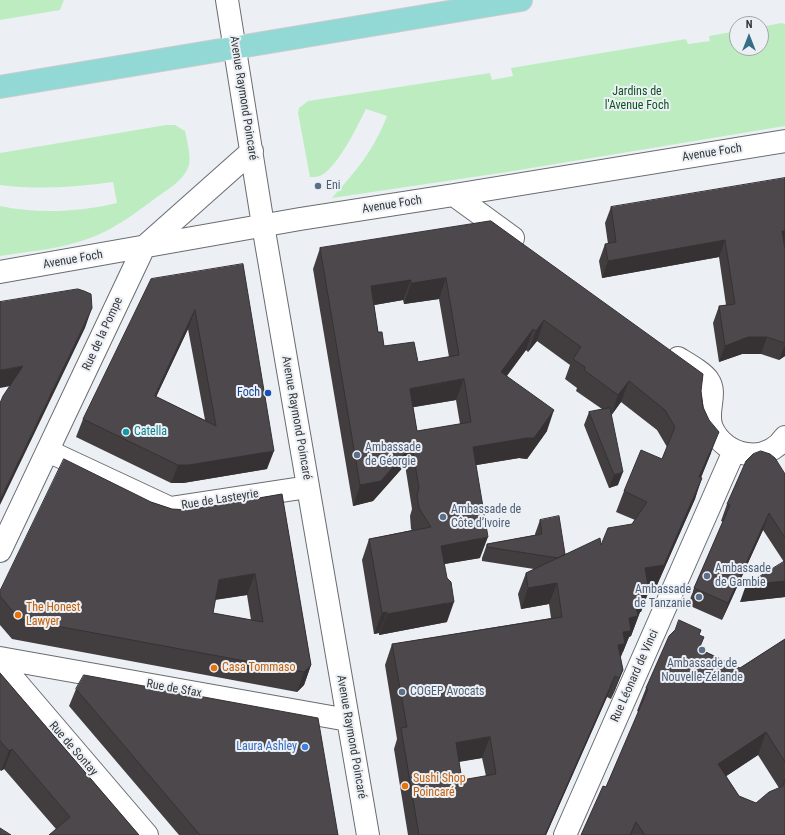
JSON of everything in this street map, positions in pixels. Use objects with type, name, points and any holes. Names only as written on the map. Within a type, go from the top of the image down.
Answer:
[{"type":"main road","points":[[0,87],[521,0]]},
{"type":"street","name":"Avenue Raymond Poincaré","points":[[228,0],[263,225],[368,835]]},
{"type":"street","name":"Avenue Foch","points":[[0,272],[263,225],[454,196],[785,140]]},
{"type":"street","name":"Rue de la Pompe","points":[[0,551],[144,247],[252,151]]},
{"type":"street","points":[[454,196],[532,252]]},
{"type":"street","points":[[664,348],[708,380],[713,395],[709,414],[711,427],[718,438],[734,451],[744,454],[755,455],[782,449]]},
{"type":"street","name":"Rue de Lasteyrie","points":[[48,451],[170,508],[308,487]]},
{"type":"street","name":"Rue Léonard de Vinci","points":[[565,835],[734,451]]},
{"type":"street","name":"Rue de Sfax","points":[[0,658],[348,720]]},
{"type":"street","name":"Rue de Sontay","points":[[0,663],[147,835]]},
{"type":"green space","points":[[0,0],[64,0],[60,10],[0,20]]},
{"type":"green space","name":"Jardins de l'Avenue Foch","points":[[781,23],[785,24],[785,126],[507,172],[332,198],[364,160],[387,116],[366,109],[346,146],[333,165],[327,172],[320,176],[310,177],[298,113],[299,108],[308,101],[490,73],[492,80],[513,76],[511,68],[686,39],[688,44],[710,41],[709,36],[729,32],[729,56],[769,56],[769,25]]},
{"type":"green space","points":[[166,125],[175,125],[185,131],[189,152],[189,165],[187,170],[184,175],[171,187],[126,219],[93,237],[59,247],[0,256],[0,206],[14,209],[58,211],[117,203],[113,182],[56,187],[14,187],[0,185],[0,153]]},
{"type":"building","points":[[785,178],[785,231],[782,231],[785,249],[785,343],[767,337],[748,337],[725,346],[719,306],[735,304],[725,240],[608,261],[605,244],[616,242],[611,207]]},
{"type":"building","points":[[491,221],[703,374],[701,391],[703,407],[709,420],[719,432],[699,477],[702,478],[664,565],[645,568],[649,591],[641,593],[642,605],[636,606],[638,616],[629,618],[631,631],[623,632],[625,644],[618,645],[623,670],[619,678],[615,676],[545,835],[419,835],[401,728],[407,727],[392,644],[562,617],[557,583],[528,588],[526,573],[600,538],[601,545],[608,528],[632,524],[647,502],[624,491],[641,450],[662,459],[675,427],[665,410],[629,381],[618,395],[584,370],[585,367],[573,359],[581,347],[544,320],[536,331],[533,329],[501,372],[554,410],[534,438],[473,447],[488,537],[441,546],[447,578],[451,582],[454,602],[387,614],[387,612],[382,613],[369,539],[431,527],[419,508],[417,495],[419,488],[412,445],[381,481],[360,485],[320,248]],"holes":[[[446,278],[459,355],[418,362],[414,342],[384,346],[382,332],[378,332],[371,286],[411,280],[411,283]],[[464,379],[471,422],[417,431],[410,389]],[[490,737],[496,774],[462,780],[456,743]]]},
{"type":"building","points":[[243,264],[274,451],[189,465],[178,465],[83,419],[151,279]],"holes":[[[195,310],[216,426],[155,396]]]},
{"type":"building","points":[[78,289],[91,294],[92,308],[0,500],[0,403],[23,366],[0,370],[0,302]]},
{"type":"building","points":[[610,408],[623,472],[614,475],[589,412]]},
{"type":"building","points":[[761,451],[770,454],[775,458],[785,474],[785,538],[769,513],[728,603],[694,588],[730,505],[727,504],[746,461],[753,454]]},
{"type":"building","points":[[64,459],[151,502],[172,509],[188,510],[282,494],[311,665],[304,672],[19,619],[0,596],[0,591]],"holes":[[[255,574],[263,622],[213,613],[219,580]]]},
{"type":"building","points":[[559,516],[565,554],[558,558],[487,547],[487,544],[542,534],[540,520]]},
{"type":"building","points":[[785,561],[785,581],[746,585]]},
{"type":"building","points":[[679,620],[701,630],[699,635],[704,637],[699,649],[740,668],[785,639],[785,762],[766,732],[718,764],[739,796],[756,803],[769,792],[783,786],[785,779],[785,835],[645,835],[636,822],[630,835],[581,835],[603,786],[606,787],[648,689],[646,688],[669,636],[675,630]]},
{"type":"building","points":[[0,673],[139,835],[49,835],[70,817],[12,749],[9,751],[0,741]]},
{"type":"building","points":[[84,675],[318,718],[338,835],[200,835],[76,689]]},
{"type":"building","points":[[0,828],[11,835],[0,835]]},
{"type":"place","name":"Eni","points":[[318,186]]},
{"type":"place","name":"Foch","points":[[268,393]]},
{"type":"place","name":"Catella","points":[[126,432]]},
{"type":"place","name":"Ambassade de Géorgie","points":[[357,455]]},
{"type":"place","name":"Ambassade de Côte d’Ivoire","points":[[443,517]]},
{"type":"place","name":"Ambassade de Gambie","points":[[707,576]]},
{"type":"place","name":"Ambassade de Tanzanie","points":[[699,597]]},
{"type":"place","name":"The Honest Lawyer","points":[[18,615]]},
{"type":"place","name":"Ambassade de Nouvelle-Zélande","points":[[702,650]]},
{"type":"place","name":"Casa Tommaso","points":[[214,668]]},
{"type":"place","name":"COGEP Avocats","points":[[402,692]]},
{"type":"place","name":"Laura Ashley","points":[[305,747]]},
{"type":"place","name":"Sushi Shop Poincaré","points":[[405,786]]}]
